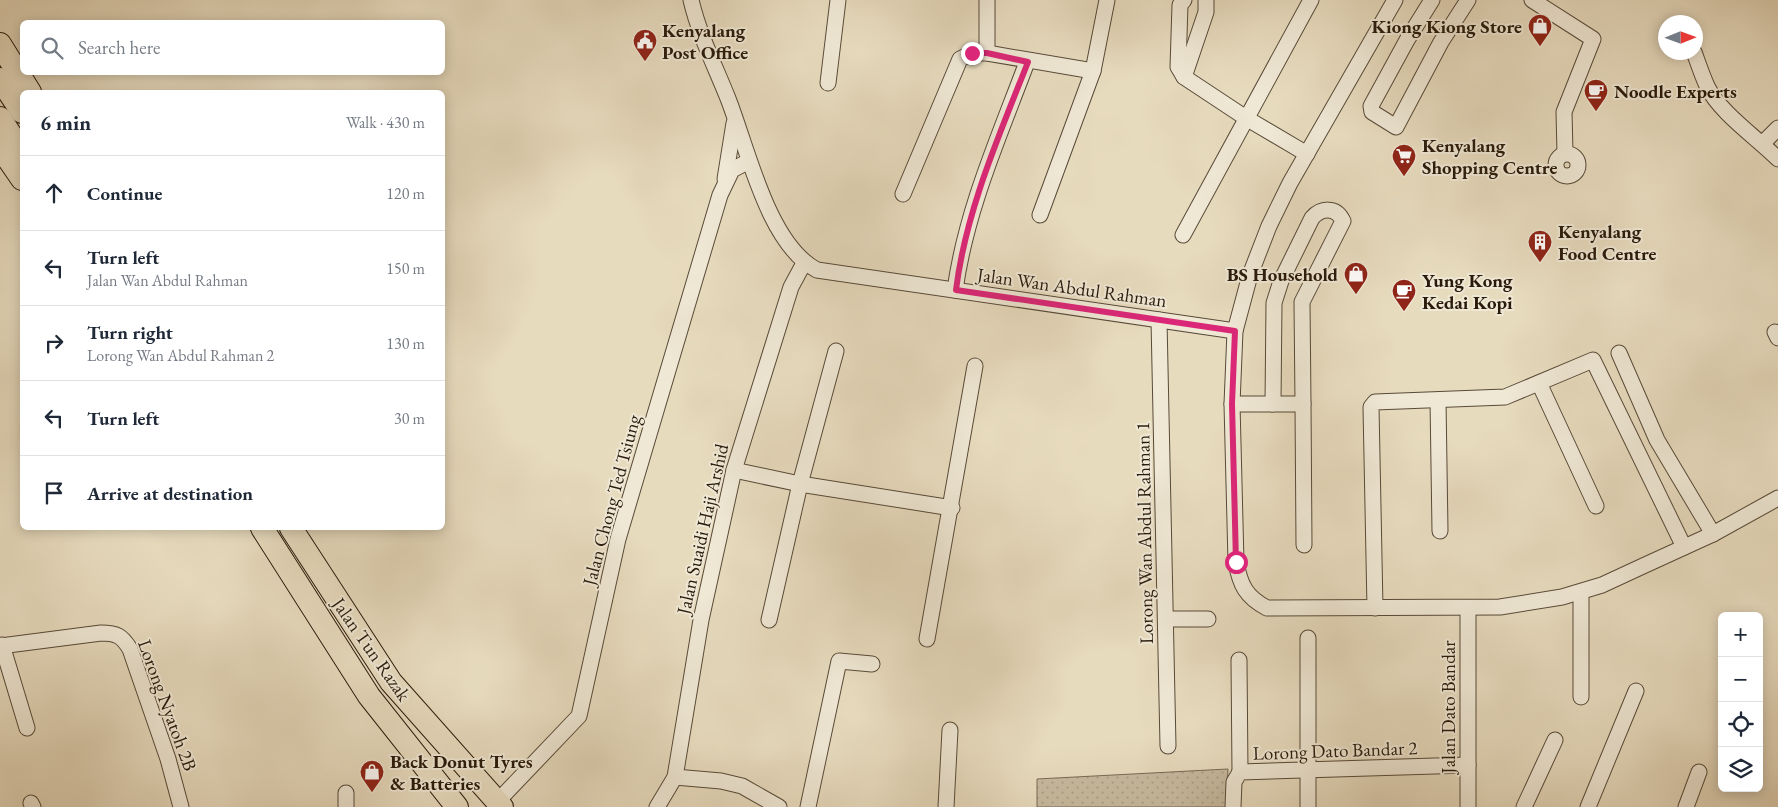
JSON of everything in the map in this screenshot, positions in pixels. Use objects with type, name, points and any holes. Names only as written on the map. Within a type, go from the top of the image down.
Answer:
[{"type":"highway","points":[[0,44],[29,90]]},
{"type":"highway","points":[[0,79],[20,109]]},
{"type":"highway","points":[[0,118],[20,149]]},
{"type":"highway","points":[[0,147],[20,175]]},
{"type":"highway","name":"Jalan Tun Razak","points":[[263,530],[369,696],[458,807]]},
{"type":"highway","name":"Jalan Tun Razak","points":[[292,530],[391,682],[500,804]]},
{"type":"street","points":[[691,0],[700,35],[728,98],[751,167],[785,239],[804,263]]},
{"type":"street","points":[[828,83],[838,0]]},
{"type":"street","points":[[987,0],[987,53]]},
{"type":"street","points":[[1040,216],[1093,71],[1107,0]]},
{"type":"street","points":[[1184,0],[1180,5],[1178,67],[1184,77],[1246,118],[1308,154]]},
{"type":"street","points":[[1184,77],[1206,12],[1206,0]]},
{"type":"street","points":[[1183,235],[1311,0]]},
{"type":"street","points":[[1395,0],[1269,226],[1250,275],[1235,331],[1232,404],[1236,562],[1239,581],[1244,591],[1253,601],[1267,608],[1500,607],[1562,597],[1602,585],[1713,534],[1778,498]]},
{"type":"street","points":[[1432,0],[1407,40],[1371,106],[1372,112],[1396,127],[1441,42],[1468,0]]},
{"type":"street","points":[[1532,0],[1593,39],[1564,112],[1565,153]]},
{"type":"street","points":[[903,194],[960,59],[972,53],[987,53],[1028,62],[1093,71]]},
{"type":"street","points":[[1697,60],[1712,95],[1778,159]]},
{"type":"street","points":[[956,290],[960,255],[972,210],[1028,62]]},
{"type":"street","name":"Jalan Chong Ted Tsiung","points":[[500,804],[579,716],[618,539],[724,183],[734,119]]},
{"type":"street","points":[[1762,144],[1778,128]]},
{"type":"street","points":[[724,183],[751,167]]},
{"type":"street","points":[[1273,404],[1274,315],[1277,291],[1312,218],[1320,210],[1330,210],[1341,217],[1343,222],[1302,302],[1304,545]]},
{"type":"street","name":"Jalan Wan Abdul Rahman","points":[[804,263],[817,270],[1235,331]]},
{"type":"street","name":"Jalan Suaidi Haji Arshid","points":[[657,807],[674,776],[701,620],[734,470],[791,287],[804,263]]},
{"type":"street","name":"Lorong Wan Abdul Rahman 1","points":[[1159,320],[1168,746]]},
{"type":"street","points":[[769,620],[800,484],[836,351]]},
{"type":"street","points":[[1619,353],[1657,440],[1713,534]]},
{"type":"street","points":[[1375,608],[1371,407],[1375,402],[1504,397],[1593,360],[1684,546]]},
{"type":"street","points":[[927,639],[952,508],[975,366]]},
{"type":"street","points":[[1539,383],[1596,506]]},
{"type":"street","points":[[1438,400],[1440,531]]},
{"type":"street","points":[[1232,404],[1303,404]]},
{"type":"street","points":[[734,470],[800,484],[952,508]]},
{"type":"street","points":[[1581,592],[1582,697]]},
{"type":"street","name":"Jalan Dato Bandar","points":[[1468,608],[1468,807]]},
{"type":"street","points":[[1166,619],[1208,619]]},
{"type":"street","name":"Lorong Nyatoh 2B","points":[[1,645],[101,633],[114,633],[123,638],[130,649],[168,759],[181,807]]},
{"type":"street","points":[[1308,638],[1310,771],[1308,807]]},
{"type":"street","points":[[1,645],[27,728]]},
{"type":"street","points":[[1239,660],[1240,772]]},
{"type":"street","points":[[808,807],[839,661],[872,664]]},
{"type":"street","points":[[1588,807],[1636,691]]},
{"type":"street","points":[[946,807],[950,730]]},
{"type":"street","points":[[1524,807],[1555,740]]},
{"type":"street","name":"Lorong Dato Bandar 2","points":[[1234,807],[1234,782],[1240,772],[1468,765]]},
{"type":"street","points":[[1686,807],[1699,772]]},
{"type":"street","points":[[674,776],[721,781],[742,786],[758,802],[779,807]]},
{"type":"shaded area","points":[[1228,769],[1226,807],[1037,807],[1037,779]]},
{"type":"place","name":"Kiong Kiong Store","points":[[1540,47]]},
{"type":"place","name":"Kenyalang Post Office","points":[[645,62]]},
{"type":"place","name":"Noodle Experts","points":[[1596,112]]},
{"type":"place","name":"Kenyalang Shopping Centre","points":[[1404,177]]},
{"type":"place","name":"Kenyalang Food Centre","points":[[1540,263]]},
{"type":"place","name":"BS Household","points":[[1356,295]]},
{"type":"place","name":"Yung Kong Kedai Kopi","points":[[1404,312]]},
{"type":"place","name":"Back Donut Tyres & Batteries","points":[[372,793]]},
{"type":"route","points":[[972,53],[987,53],[1028,62],[972,210],[960,255],[956,290],[1235,331],[1232,404],[1236,562]]}]
